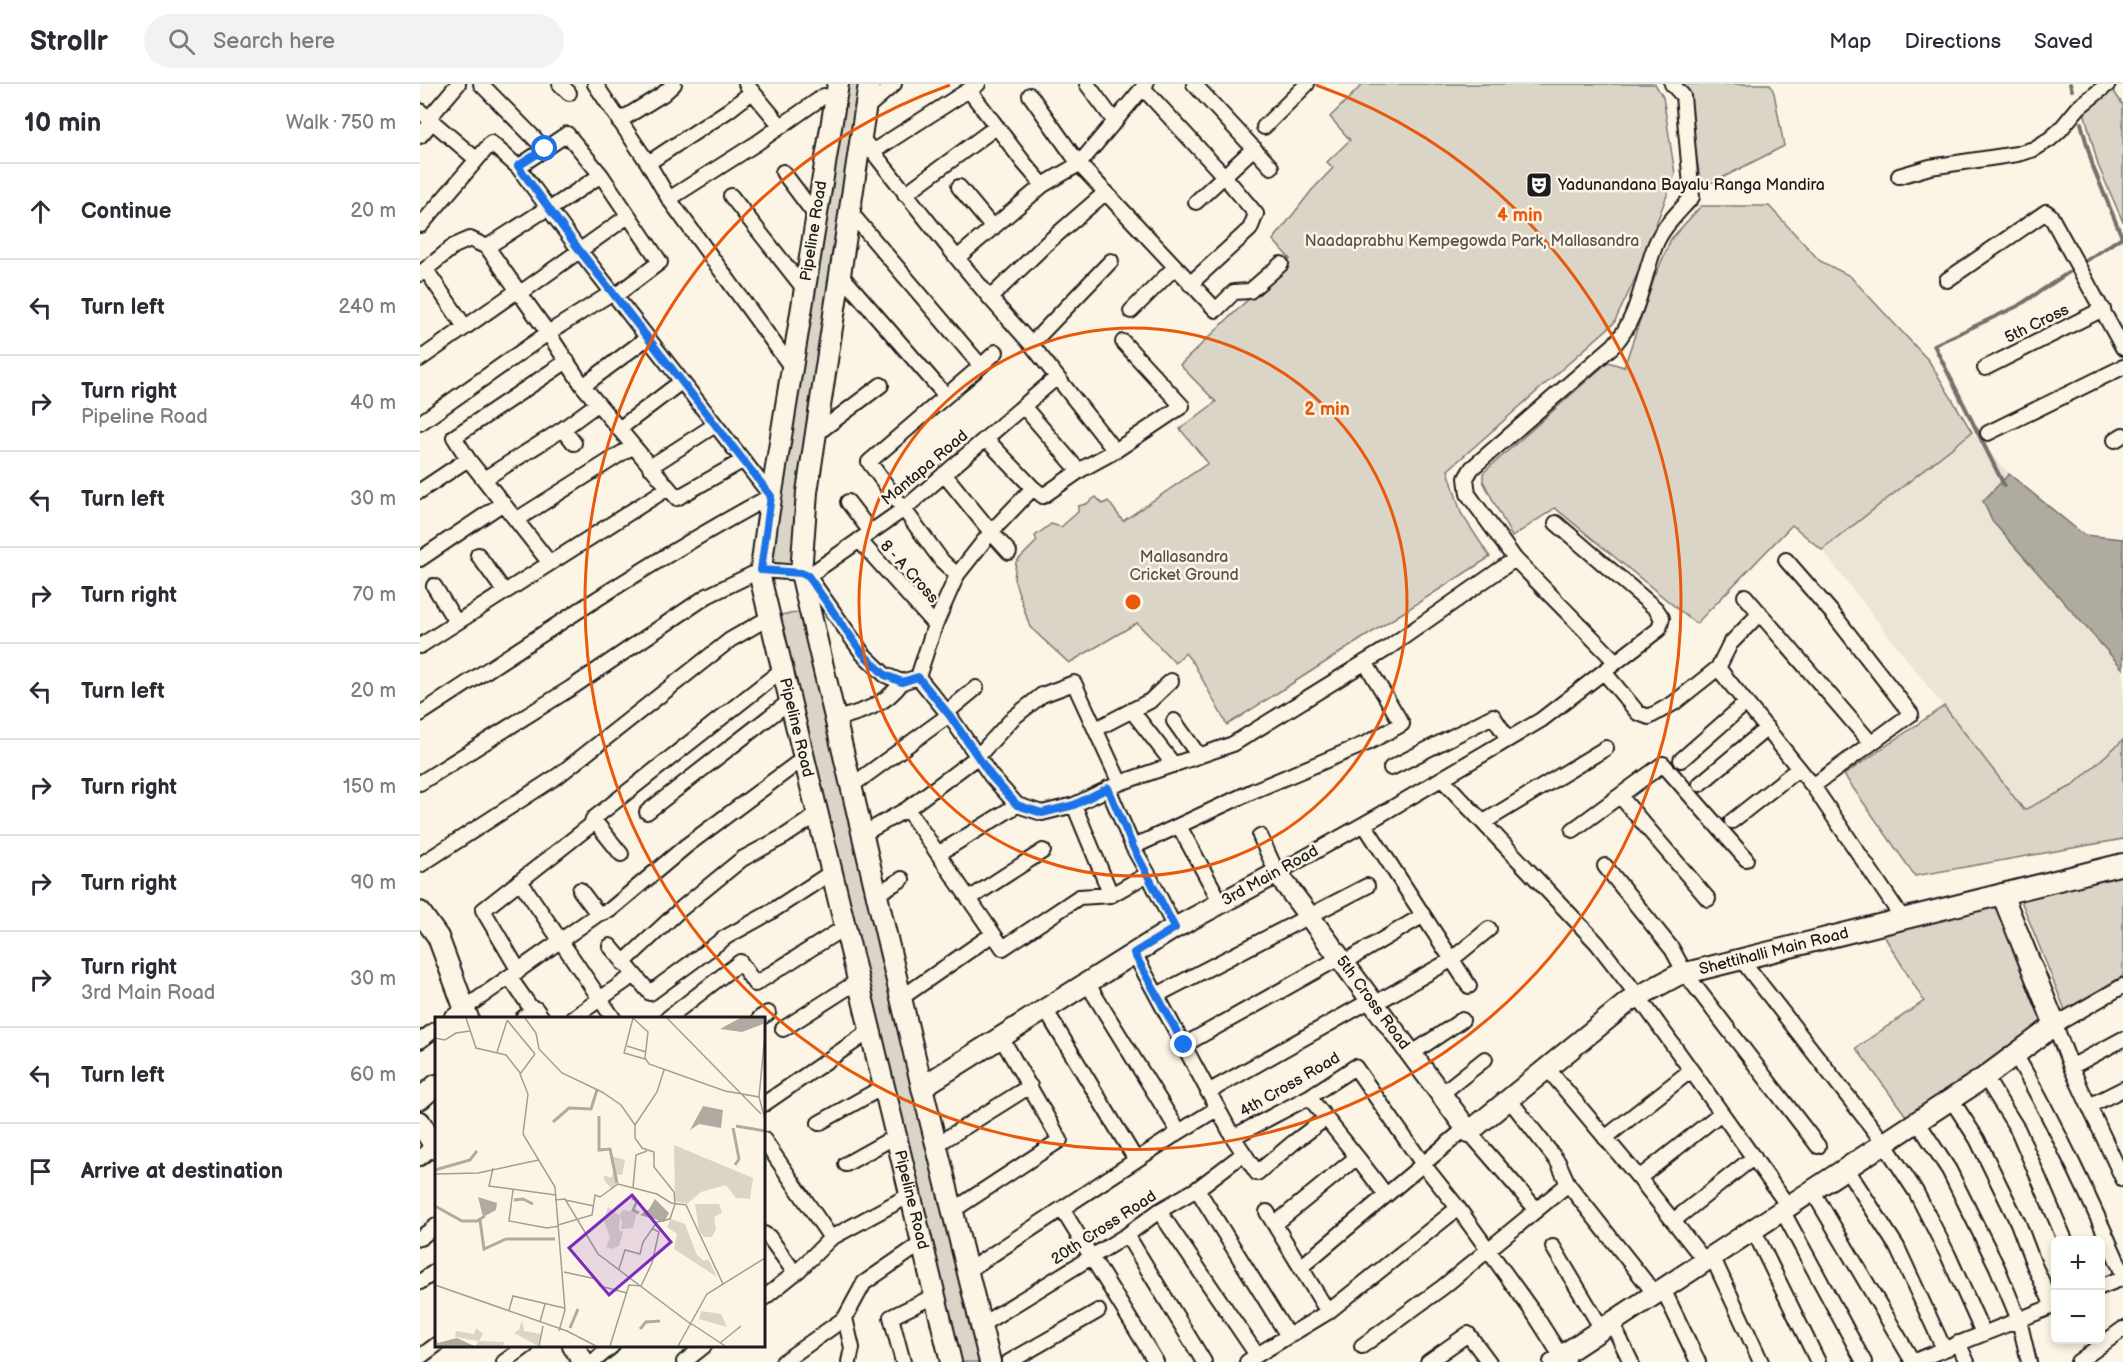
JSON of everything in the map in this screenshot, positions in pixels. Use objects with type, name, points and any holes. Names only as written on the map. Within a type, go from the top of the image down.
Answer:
[{"type":"main road","name":"Pipeline Road","points":[[869,84],[865,109],[866,145],[850,212],[807,492],[804,574],[922,1087],[990,1362]]},
{"type":"main road","name":"Pipeline Road","points":[[832,97],[805,290],[760,577],[951,1362]]},
{"type":"main road","name":"Shettihalli Main Road","points":[[1468,1130],[1628,1002],[1677,975],[2123,864]]},
{"type":"main road","name":"3rd Main Road","points":[[922,1087],[1175,928],[1277,873]]},
{"type":"main road","name":"5th Cross Road","points":[[1277,873],[1468,1130]]},
{"type":"main road","points":[[1559,1360],[1659,1291],[1985,1077],[2055,1025],[2002,894]]},
{"type":"main road","points":[[420,912],[438,937],[461,1016]]},
{"type":"main road","points":[[420,1099],[435,1086]]},
{"type":"main road","points":[[420,1122],[430,1151]]},
{"type":"main road","points":[[574,1347],[585,1362]]},
{"type":"street","points":[[420,136],[427,116],[458,84]]},
{"type":"street","points":[[481,84],[545,149]]},
{"type":"street","points":[[595,84],[648,163],[669,199],[792,368]]},
{"type":"street","points":[[619,121],[663,94],[674,84]]},
{"type":"street","points":[[669,199],[781,126],[832,97],[815,84]]},
{"type":"street","points":[[865,109],[894,84]]},
{"type":"street","points":[[1087,84],[1114,122]]},
{"type":"street","points":[[1194,84],[1271,167]]},
{"type":"street","points":[[1264,128],[1307,84]]},
{"type":"street","points":[[1616,662],[1515,559],[1468,494],[1466,478],[1472,468],[1624,334],[1641,294],[1655,246],[1661,234],[1692,197],[1683,96],[1672,84]]},
{"type":"street","points":[[1899,176],[1930,166],[2017,154],[2034,149],[2050,139],[2079,107],[2108,84]]},
{"type":"street","points":[[1043,185],[996,127],[976,86],[866,145],[990,298],[1031,344],[1115,452]]},
{"type":"street","points":[[957,258],[1043,185],[1079,164],[1145,86],[1256,214],[1250,229],[1190,284]]},
{"type":"street","points":[[648,163],[729,110],[749,88],[781,126]]},
{"type":"street","points":[[1030,95],[1079,164],[1216,310],[1234,292],[1250,291],[1281,264]]},
{"type":"street","points":[[427,116],[476,159]]},
{"type":"street","points":[[905,194],[996,127]]},
{"type":"street","points":[[420,423],[549,333],[614,294],[660,262],[601,175],[567,134],[518,166]]},
{"type":"street","points":[[420,714],[619,584],[771,496],[580,251],[518,166],[491,143],[421,225]]},
{"type":"street","points":[[1196,202],[1254,148]]},
{"type":"street","points":[[783,172],[816,216]]},
{"type":"street","points":[[487,247],[601,175]]},
{"type":"street","points":[[959,188],[993,228]]},
{"type":"street","points":[[990,298],[1046,244],[1106,192]]},
{"type":"street","points":[[731,196],[805,290]]},
{"type":"street","points":[[850,212],[981,366]]},
{"type":"street","points":[[1947,280],[2046,212],[2050,214],[2123,348]]},
{"type":"street","points":[[422,352],[465,327],[580,251],[628,216]]},
{"type":"street","points":[[465,327],[423,272],[454,246],[470,239],[487,247],[549,333],[583,386],[677,498],[742,461]]},
{"type":"street","points":[[1031,344],[1111,261]]},
{"type":"street","points":[[1131,311],[1175,267]]},
{"type":"street","points":[[840,274],[946,396]]},
{"type":"street","name":"5th Cross","points":[[1985,368],[2103,309]]},
{"type":"street","points":[[583,386],[647,338]]},
{"type":"street","points":[[986,439],[1043,496],[1079,471],[1115,452],[1182,406],[1123,342]]},
{"type":"street","points":[[957,575],[942,561],[869,462],[996,352]]},
{"type":"street","points":[[549,562],[468,459],[454,437],[567,361]]},
{"type":"street","points":[[1988,433],[2123,367]]},
{"type":"street","name":"Mantapa Road","points":[[804,574],[904,509],[1057,377]]},
{"type":"street","points":[[619,429],[681,382]]},
{"type":"street","points":[[816,434],[881,385]]},
{"type":"street","points":[[484,479],[563,429],[597,404]]},
{"type":"street","points":[[1023,406],[1079,471]]},
{"type":"street","points":[[650,467],[715,426]]},
{"type":"street","points":[[563,429],[574,443]]},
{"type":"street","points":[[516,520],[633,446]]},
{"type":"street","points":[[420,491],[468,459]]},
{"type":"street","points":[[945,474],[1009,552]]},
{"type":"street","points":[[420,628],[424,643],[668,488]]},
{"type":"street","points":[[918,677],[934,625],[957,575],[991,532],[1033,488]]},
{"type":"street","name":"8 - A Cross","points":[[848,502],[865,536],[934,625]]},
{"type":"street","points":[[420,559],[503,503]]},
{"type":"street","name":"3rd Main Road","points":[[1277,873],[1541,720],[1659,629],[1662,618],[1656,609],[1556,523]]},
{"type":"street","points":[[478,555],[504,591]]},
{"type":"street","points":[[918,677],[948,714],[991,776],[1017,805],[1042,813],[1074,805],[1114,785],[1233,744],[1410,633],[1515,559]]},
{"type":"street","points":[[1786,560],[1833,614],[1911,714],[1813,786]]},
{"type":"street","points":[[420,783],[571,688],[707,596],[761,570],[804,574],[863,654],[885,675],[902,682]]},
{"type":"street","points":[[434,586],[456,622]]},
{"type":"street","points":[[1745,596],[1871,742]]},
{"type":"street","points":[[1604,672],[1638,713],[1649,717],[1674,703],[1718,668],[1730,644],[1760,613]]},
{"type":"street","points":[[420,865],[559,775],[730,640],[770,617]]},
{"type":"street","points":[[1133,847],[1253,791],[1367,743],[1402,724],[1365,662]]},
{"type":"street","points":[[1718,668],[1813,786],[1903,919]]},
{"type":"street","points":[[533,1016],[483,910],[591,825],[593,819],[783,669]]},
{"type":"street","points":[[836,719],[857,713],[892,696],[902,682],[918,677]]},
{"type":"street","points":[[1096,729],[1150,701],[1171,681]]},
{"type":"street","points":[[863,834],[907,809],[977,757],[1013,718],[1042,695],[1074,683],[1096,729],[1133,847],[1175,928]]},
{"type":"street","points":[[852,786],[948,714],[976,688]]},
{"type":"street","points":[[646,812],[790,701]]},
{"type":"street","points":[[1681,760],[1746,703]]},
{"type":"street","points":[[1132,711],[1174,765]]},
{"type":"street","points":[[1391,768],[1493,716],[1508,740]]},
{"type":"street","points":[[1174,721],[1199,756]]},
{"type":"street","points":[[1700,784],[1767,729]]},
{"type":"street","points":[[1484,822],[1606,748]]},
{"type":"street","points":[[461,1016],[514,974],[598,915],[610,910],[686,846],[804,758]]},
{"type":"street","points":[[1574,830],[1663,764],[1746,859]]},
{"type":"street","points":[[1732,821],[1798,769]]},
{"type":"street","points":[[1442,779],[1597,943],[1638,996],[1754,1157],[1785,1208],[1863,1362]]},
{"type":"street","points":[[1620,796],[1708,899]]},
{"type":"street","points":[[938,854],[1017,805]]},
{"type":"street","points":[[1074,805],[1110,895]]},
{"type":"street","points":[[907,809],[1003,948],[1079,897],[1110,895],[1148,874]]},
{"type":"street","points":[[623,963],[682,908],[742,859],[785,836],[818,814]]},
{"type":"street","points":[[593,819],[621,854]]},
{"type":"street","points":[[1364,824],[1469,986]]},
{"type":"street","points":[[1179,826],[1221,903]]},
{"type":"street","points":[[1260,836],[1277,873]]},
{"type":"street","points":[[969,899],[1043,851]]},
{"type":"street","points":[[1605,866],[1672,949],[1685,973],[1818,1146]]},
{"type":"street","points":[[610,946],[650,993],[726,937],[769,913],[832,872]]},
{"type":"street","points":[[877,894],[902,879]]},
{"type":"street","points":[[520,881],[612,1017]]},
{"type":"street","points":[[1157,994],[1367,886]]},
{"type":"street","points":[[580,890],[598,915]]},
{"type":"street","points":[[1184,1045],[1422,916]]},
{"type":"street","points":[[669,1017],[740,962],[754,984],[845,927]]},
{"type":"street","points":[[1208,1092],[1451,960],[1489,929]]},
{"type":"street","points":[[901,998],[993,934]]},
{"type":"street","points":[[1134,953],[1233,1137],[1257,1173],[1326,1118]]},
{"type":"street","points":[[1741,959],[1884,1143],[1916,1192],[1948,1255],[1983,1333]]},
{"type":"street","points":[[574,1017],[634,975]]},
{"type":"street","points":[[783,1029],[858,981]]},
{"type":"street","points":[[1087,983],[1179,1132]]},
{"type":"street","points":[[2123,986],[2055,1025],[2071,1067],[2123,1179]]},
{"type":"street","points":[[1045,1009],[1136,1160]]},
{"type":"street","points":[[1411,1053],[1462,1020]]},
{"type":"street","points":[[420,1041],[435,1030]]},
{"type":"street","points":[[765,1099],[870,1031]]},
{"type":"street","points":[[952,1211],[1060,1140],[1001,1037]]},
{"type":"street","points":[[2071,1067],[2123,1039]]},
{"type":"street","points":[[2015,1054],[2087,1192],[2123,1276],[2105,1285]]},
{"type":"street","points":[[1441,1094],[1485,1059]]},
{"type":"street","name":"4th Cross Road","points":[[1233,1137],[1309,1096],[1356,1067],[1423,1164]]},
{"type":"street","points":[[1547,1068],[1673,1221],[1708,1259],[1761,1362]]},
{"type":"street","points":[[1605,1138],[1690,1071]]},
{"type":"street","points":[[1985,1077],[2018,1130],[2063,1236]]},
{"type":"street","points":[[936,1145],[1030,1086]]},
{"type":"street","points":[[819,1123],[884,1087]]},
{"type":"street","points":[[2089,1106],[2123,1089]]},
{"type":"street","points":[[1309,1096],[1386,1195]]},
{"type":"street","points":[[1509,1099],[1558,1162],[1568,1184],[1659,1291],[1698,1362]]},
{"type":"street","points":[[1951,1099],[1977,1139],[2013,1212],[2034,1265],[2051,1299]]},
{"type":"street","points":[[967,1271],[1218,1108]]},
{"type":"street","points":[[1639,1178],[1721,1113]]},
{"type":"street","points":[[1917,1121],[1949,1170],[1997,1267],[2019,1320],[2029,1362]]},
{"type":"street","points":[[1302,1266],[1423,1164],[1468,1130],[1536,1209]]},
{"type":"street","points":[[846,1164],[896,1136]]},
{"type":"street","points":[[765,1141],[831,1238]]},
{"type":"street","name":"20th Cross Road","points":[[981,1325],[1127,1235],[1160,1211],[1197,1189],[1243,1154]]},
{"type":"street","points":[[1673,1221],[1754,1157]]},
{"type":"street","points":[[1275,1224],[1357,1158]]},
{"type":"street","points":[[1423,1164],[1489,1251],[1559,1360]]},
{"type":"street","points":[[1846,1168],[1897,1247],[1944,1349]]},
{"type":"street","points":[[1362,1346],[1489,1251],[1568,1184]]},
{"type":"street","points":[[1197,1189],[1288,1335]]},
{"type":"street","points":[[1812,1190],[1912,1362],[2051,1306]]},
{"type":"street","points":[[765,1297],[795,1273],[831,1238],[910,1195]]},
{"type":"street","points":[[1160,1211],[1252,1359],[1328,1312],[1458,1208]]},
{"type":"street","points":[[1062,1209],[1156,1362]]},
{"type":"street","points":[[1267,1212],[1328,1312]]},
{"type":"street","points":[[420,1238],[435,1227]]},
{"type":"street","points":[[1753,1229],[1818,1362]]},
{"type":"street","points":[[765,1235],[795,1273]]},
{"type":"street","points":[[1127,1235],[1204,1362]]},
{"type":"street","points":[[783,1362],[845,1317],[864,1283],[922,1244]]},
{"type":"street","points":[[1553,1247],[1631,1362]]},
{"type":"street","points":[[420,1282],[435,1272]]},
{"type":"street","points":[[903,1362],[891,1317],[934,1296]]},
{"type":"street","points":[[1009,1362],[1098,1311]]},
{"type":"street","points":[[845,1317],[852,1348],[849,1362]]},
{"type":"street","points":[[2078,1362],[2123,1329]]},
{"type":"street","points":[[1428,1362],[1468,1334],[1489,1362]]},
{"type":"street","points":[[1959,1343],[1967,1362]]},
{"type":"street","points":[[420,1357],[435,1346]]},
{"type":"street","points":[[504,1362],[525,1347]]},
{"type":"street","points":[[593,1362],[611,1347]]},
{"type":"street","points":[[684,1362],[703,1347]]},
{"type":"shaded area","points":[[1972,432],[2009,474],[1983,501],[1992,521],[2123,669],[2123,740],[2072,786],[2024,810],[1822,550]]},
{"type":"shaded area","points":[[2009,474],[2084,535],[2123,539],[2123,669],[1992,521],[1983,501]]},
{"type":"green space","points":[[841,84],[860,84],[794,566],[765,566]]},
{"type":"green space","name":"Naadaprabhu Kempegowda Park, Mallasandra","points":[[1363,84],[1655,84],[1663,97],[1675,174],[1636,277],[1614,323],[1448,470],[1461,513],[1490,557],[1227,725],[1194,664],[1185,653],[1175,663],[1137,623],[1069,663],[1030,627],[1014,579],[1016,562],[1037,541],[1035,536],[1051,524],[1061,527],[1078,512],[1078,506],[1096,497],[1103,504],[1108,501],[1123,521],[1208,463],[1180,429],[1216,402],[1180,365],[1290,259],[1273,240],[1312,190],[1333,168],[1327,162],[1350,140],[1330,117]]},
{"type":"green space","points":[[1681,84],[1770,84],[1774,93],[1784,146],[1714,182],[1701,184],[1686,93]]},
{"type":"green space","points":[[2113,90],[2123,105],[2123,222],[2098,165],[2084,111]]},
{"type":"green space","points":[[1701,206],[1769,206],[1820,261],[1850,276],[1929,361],[1972,432],[1822,550],[1792,525],[1696,624],[1555,508],[1512,537],[1483,481],[1483,473],[1608,362],[1624,367],[1654,279],[1671,239]]},
{"type":"green space","points":[[799,613],[986,1362],[954,1362],[776,615]]},
{"type":"green space","points":[[1944,706],[2024,810],[2072,786],[2123,740],[2123,839],[1915,876],[1844,775]]},
{"type":"green space","points":[[2123,870],[2123,976],[2065,1010],[2020,898]]},
{"type":"green space","points":[[1995,905],[2044,1024],[1909,1120],[1856,1048],[1924,1001],[1881,931]]},
{"type":"waterway","points":[[2070,84],[2072,90]]},
{"type":"waterway","points":[[2004,485],[1934,345],[2018,306],[2122,237],[2093,167],[2081,123]]},
{"type":"place","name":"Yadunandana Bayalu Ranga Mandira","points":[[1539,185]]},
{"type":"route","points":[[545,149],[518,166],[580,251],[771,496],[761,570],[801,573],[808,576],[863,654],[885,675],[902,682],[918,677],[950,716],[991,776],[1017,805],[1042,813],[1074,805],[1108,788],[1133,847],[1175,928],[1134,953],[1184,1045]]},
{"type":"park label","name":"Mallasandra Cricket Ground","points":[[1184,566]]}]
